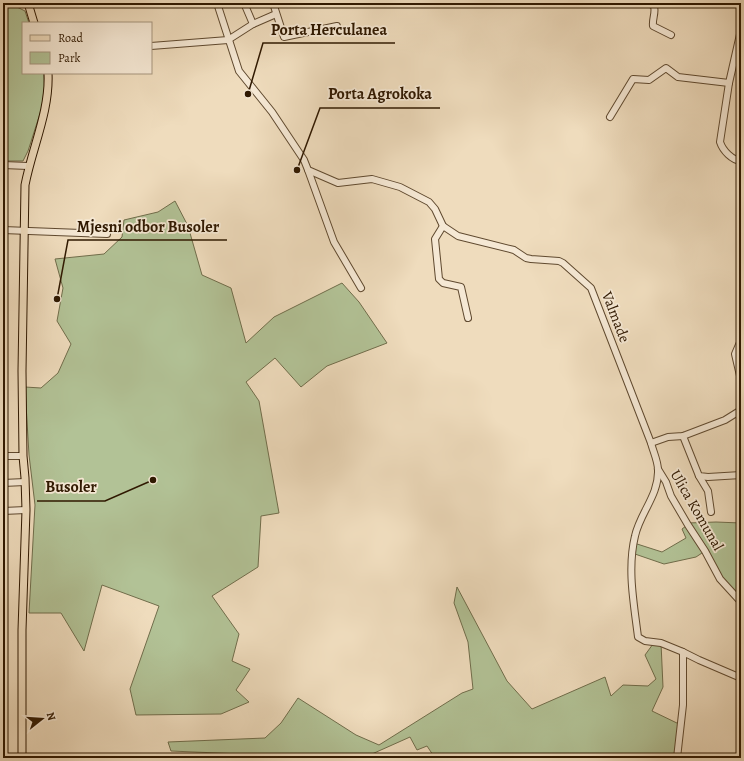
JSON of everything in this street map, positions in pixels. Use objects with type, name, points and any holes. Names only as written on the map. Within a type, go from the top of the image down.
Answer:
[{"type":"main road","points":[[28,3],[34,22]]},
{"type":"main road","points":[[22,758],[22,630],[26,510],[23,456],[22,371],[25,185],[28,166],[47,100],[49,85],[48,74]]},
{"type":"street","points":[[217,3],[239,71],[272,112],[304,160],[334,242],[362,288]]},
{"type":"street","points":[[244,3],[253,24]]},
{"type":"street","points":[[273,3],[284,37],[337,26]]},
{"type":"street","points":[[649,3],[654,6],[655,11],[652,22],[653,26],[671,35]]},
{"type":"street","points":[[152,46],[228,40],[253,24],[276,14]]},
{"type":"street","points":[[741,30],[729,83],[720,142],[722,149],[736,160],[741,161]]},
{"type":"street","points":[[610,117],[634,79],[649,80],[666,68],[678,77],[729,83]]},
{"type":"street","points":[[3,165],[28,166]]},
{"type":"street","points":[[308,170],[338,183],[372,179],[400,187],[429,202],[435,208],[443,226],[435,239],[439,279],[443,282],[461,287],[468,318]]},
{"type":"street","name":"Valmade","points":[[443,226],[458,236],[514,250],[526,258],[559,261],[591,288],[651,443]]},
{"type":"street","points":[[3,230],[107,234]]},
{"type":"street","points":[[741,340],[735,354],[741,380]]},
{"type":"street","points":[[651,443],[668,437],[683,436],[725,420],[741,410]]},
{"type":"street","points":[[683,436],[699,476],[708,491],[711,512]]},
{"type":"street","name":"Ulica Komunal","points":[[651,443],[658,469],[666,482],[671,496],[705,551],[720,579],[741,602]]},
{"type":"street","points":[[3,456],[23,456]]},
{"type":"street","name":"Ulica Komunal","points":[[658,469],[655,490],[635,534],[631,562],[638,637],[645,641],[661,643],[741,678]]},
{"type":"street","points":[[699,476],[708,477],[741,475]]},
{"type":"street","points":[[3,483],[25,482]]},
{"type":"street","points":[[3,512],[26,510]]},
{"type":"street","points":[[677,758],[684,704],[683,652]]},
{"type":"green space","points":[[3,3],[9,3],[25,11],[29,22],[22,22],[22,74],[44,74],[45,98],[28,151],[23,161],[3,161]]},
{"type":"green space","points":[[175,201],[188,226],[202,275],[231,288],[246,343],[274,317],[342,283],[359,302],[387,343],[327,366],[301,387],[275,358],[246,382],[259,401],[279,513],[261,516],[258,567],[212,596],[239,634],[232,661],[250,669],[236,690],[249,702],[221,714],[136,715],[130,689],[159,606],[102,585],[84,651],[61,613],[29,613],[35,505],[29,455],[25,387],[41,388],[58,373],[71,344],[57,321],[63,288],[55,259],[104,254],[122,237],[124,220],[158,212]]},
{"type":"green space","points":[[688,523],[741,523],[741,602],[720,579],[705,551],[696,557],[664,564],[632,553],[634,543],[662,552],[686,538],[682,529]]},
{"type":"green space","points":[[457,587],[507,681],[532,709],[605,677],[611,696],[623,685],[648,686],[656,679],[645,655],[653,644],[661,643],[663,687],[652,711],[681,725],[677,758],[457,758],[455,754],[445,758],[435,758],[427,746],[417,750],[410,737],[363,758],[288,758],[264,755],[171,751],[168,742],[265,738],[281,723],[298,698],[356,735],[379,745],[462,693],[473,689],[468,642],[454,603]]},
{"type":"place","name":"Porta Herculanea","points":[[248,94]]},
{"type":"place","name":"Porta Agrokoka","points":[[297,170]]},
{"type":"place","name":"Mjesni odbor Busoler","points":[[57,299]]},
{"type":"place","name":"Busoler","points":[[153,480]]}]
